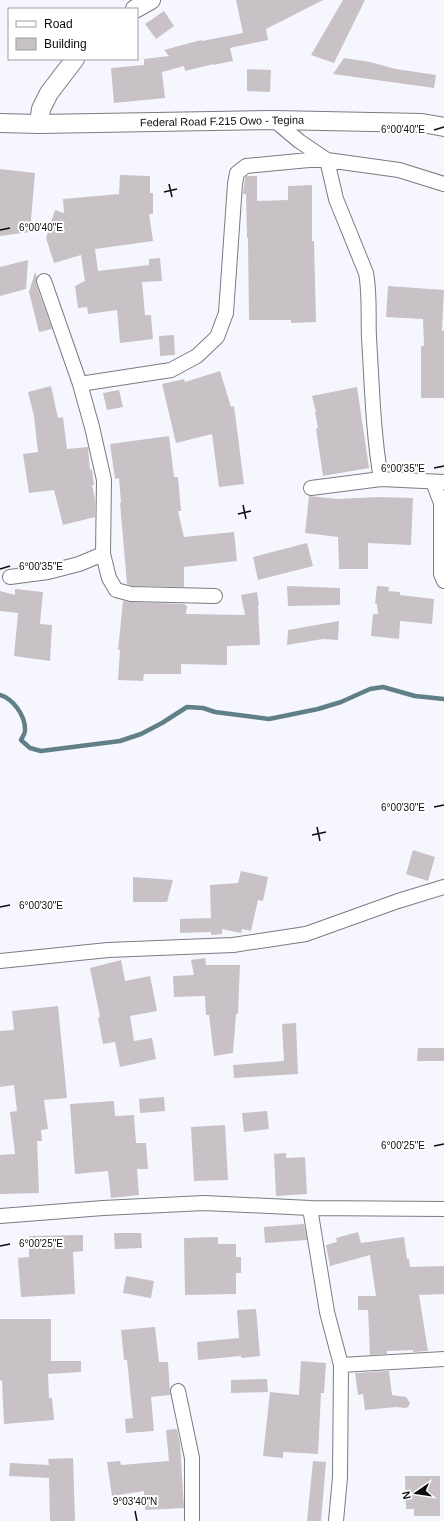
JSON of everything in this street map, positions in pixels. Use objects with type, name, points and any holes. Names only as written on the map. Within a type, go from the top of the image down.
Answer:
[{"type":"main road","points":[[39,124],[41,109],[49,93],[74,60]]},
{"type":"main road","name":"Federal Road F.215 Owo - Tegina","points":[[0,123],[39,124],[274,120],[422,124],[444,127]]},
{"type":"street","points":[[274,120],[327,160],[336,199],[366,273],[369,286],[369,336],[374,415],[377,454],[381,479]]},
{"type":"street","points":[[80,384],[171,370],[197,356],[217,337],[226,313],[235,184],[237,173],[246,166],[310,160],[327,160],[399,170],[444,184]]},
{"type":"street","points":[[44,281],[80,384],[104,480],[103,554],[109,578],[116,590],[131,594],[215,596]]},
{"type":"street","points":[[311,488],[381,479],[438,482],[441,503],[441,574],[444,581]]},
{"type":"street","points":[[10,577],[48,572],[79,564],[103,554]]},
{"type":"street","points":[[0,961],[108,950],[233,945],[306,934],[398,901],[444,888]]},
{"type":"street","points":[[0,1216],[103,1208],[204,1204],[310,1208],[444,1209]]},
{"type":"street","points":[[310,1208],[327,1312],[341,1365],[340,1477],[336,1521]]},
{"type":"street","points":[[341,1365],[444,1360]]},
{"type":"street","points":[[178,1390],[192,1458],[192,1521]]},
{"type":"building","points":[[236,0],[323,0],[266,29],[268,40],[230,48],[233,61],[185,71],[184,66],[162,72],[165,98],[114,103],[111,68],[144,65],[144,59],[169,56],[164,50],[201,40],[243,33]]},
{"type":"building","points":[[343,0],[365,0],[334,63],[311,55]]},
{"type":"building","points":[[164,11],[174,26],[156,39],[145,24]]},
{"type":"building","points":[[344,58],[370,62],[396,69],[436,75],[434,88],[333,74]]},
{"type":"building","points":[[247,69],[271,70],[270,92],[247,91]]},
{"type":"building","points":[[0,169],[35,173],[30,232],[0,236]]},
{"type":"building","points":[[120,175],[150,176],[150,193],[153,193],[153,214],[149,214],[153,241],[95,249],[98,271],[149,265],[149,259],[160,258],[162,281],[142,282],[145,315],[151,315],[153,339],[120,343],[117,310],[88,314],[87,307],[78,308],[75,286],[85,281],[81,255],[54,263],[46,238],[55,210],[64,213],[63,199],[119,194]]},
{"type":"building","points":[[246,176],[257,176],[257,201],[288,200],[288,186],[312,185],[312,241],[314,241],[316,322],[291,323],[291,320],[249,320],[246,194],[243,194]]},
{"type":"building","points":[[28,260],[26,289],[0,296],[0,267]]},
{"type":"building","points":[[35,272],[37,277],[36,284],[52,329],[39,332],[29,292]]},
{"type":"building","points":[[388,286],[444,290],[442,331],[444,331],[444,398],[421,398],[421,346],[424,346],[423,319],[386,317]]},
{"type":"building","points":[[174,335],[175,355],[160,356],[159,336]]},
{"type":"building","points":[[220,371],[231,407],[234,406],[244,484],[219,487],[212,434],[176,443],[162,384],[184,379],[185,382]]},
{"type":"building","points":[[51,386],[58,418],[63,417],[67,449],[88,447],[90,470],[92,469],[94,485],[92,485],[95,499],[95,517],[63,525],[54,490],[29,493],[23,454],[38,452],[34,416],[28,392]]},
{"type":"building","points":[[357,387],[369,468],[323,476],[316,429],[318,428],[316,412],[312,396]]},
{"type":"building","points":[[119,390],[123,407],[107,410],[103,393]]},
{"type":"building","points":[[169,436],[174,477],[178,477],[181,511],[178,511],[184,537],[234,532],[237,561],[184,567],[184,587],[132,586],[127,584],[119,478],[115,479],[110,444]]},
{"type":"building","points":[[309,496],[337,499],[380,497],[413,498],[411,545],[368,543],[368,569],[339,569],[338,537],[305,533]]},
{"type":"building","points":[[307,543],[313,566],[258,580],[253,557]]},
{"type":"building","points":[[287,586],[340,588],[340,605],[288,606]]},
{"type":"building","points":[[377,586],[389,587],[388,591],[400,592],[400,595],[434,599],[432,624],[400,621],[399,639],[371,636],[373,614],[378,614],[377,604],[375,604]]},
{"type":"building","points":[[15,589],[43,592],[40,624],[52,625],[50,661],[14,656],[18,613],[0,611],[0,591],[15,595]]},
{"type":"building","points":[[257,592],[259,605],[260,645],[227,646],[227,665],[181,664],[181,674],[144,674],[143,681],[118,680],[120,650],[118,650],[123,601],[185,604],[187,606],[186,614],[245,615],[241,595]]},
{"type":"building","points":[[339,621],[338,640],[323,639],[287,645],[288,630]]},
{"type":"building","points":[[413,850],[435,857],[428,881],[406,874]]},
{"type":"building","points":[[241,871],[268,877],[263,901],[258,900],[251,931],[242,929],[241,933],[222,929],[222,934],[211,935],[211,932],[180,933],[180,919],[211,918],[210,885],[238,883]]},
{"type":"building","points":[[133,877],[173,880],[167,902],[133,902]]},
{"type":"building","points":[[205,958],[206,965],[240,965],[238,1014],[236,1014],[233,1053],[214,1056],[209,1015],[206,1015],[205,996],[174,997],[173,976],[194,975],[191,960]]},
{"type":"building","points":[[121,960],[125,981],[150,976],[157,1011],[130,1016],[134,1041],[152,1038],[156,1059],[120,1067],[115,1042],[103,1044],[98,1018],[100,1017],[90,968]]},
{"type":"building","points":[[58,1006],[67,1098],[44,1100],[48,1129],[41,1130],[42,1141],[37,1141],[39,1193],[0,1194],[0,1155],[15,1154],[10,1112],[17,1111],[14,1085],[0,1087],[0,1031],[14,1030],[12,1011]]},
{"type":"building","points":[[296,1023],[298,1074],[234,1078],[233,1065],[284,1061],[282,1024]]},
{"type":"building","points":[[418,1048],[444,1048],[444,1061],[417,1061]]},
{"type":"building","points":[[164,1097],[165,1111],[140,1113],[139,1099]]},
{"type":"building","points":[[114,1101],[115,1116],[134,1115],[136,1143],[146,1143],[148,1169],[137,1169],[139,1195],[111,1198],[108,1171],[75,1174],[70,1104]]},
{"type":"building","points":[[267,1111],[269,1129],[244,1132],[242,1113]]},
{"type":"building","points":[[225,1125],[228,1180],[194,1181],[191,1127]]},
{"type":"building","points":[[286,1153],[286,1158],[305,1157],[307,1194],[276,1196],[274,1154]]},
{"type":"building","points":[[304,1224],[307,1240],[265,1243],[264,1227]]},
{"type":"building","points":[[358,1232],[361,1243],[404,1237],[407,1259],[409,1259],[410,1267],[444,1266],[444,1294],[419,1295],[428,1351],[387,1351],[387,1354],[370,1355],[368,1310],[358,1310],[358,1296],[376,1296],[370,1255],[330,1266],[326,1245],[337,1242],[336,1238]]},
{"type":"building","points":[[114,1233],[141,1233],[142,1248],[115,1249]]},
{"type":"building","points":[[83,1235],[83,1251],[73,1252],[75,1294],[21,1297],[18,1258],[29,1257],[29,1236]]},
{"type":"building","points":[[218,1237],[218,1244],[236,1244],[236,1257],[241,1257],[241,1273],[236,1273],[236,1294],[185,1295],[184,1238]]},
{"type":"building","points":[[126,1276],[154,1281],[151,1298],[123,1293]]},
{"type":"building","points":[[256,1309],[260,1356],[241,1358],[241,1356],[198,1360],[197,1342],[239,1338],[237,1310]]},
{"type":"building","points":[[0,1319],[51,1319],[51,1361],[81,1361],[81,1372],[48,1374],[49,1398],[52,1398],[54,1420],[4,1424],[2,1380],[0,1381]]},
{"type":"building","points":[[155,1327],[159,1362],[168,1362],[170,1395],[151,1397],[154,1431],[126,1433],[125,1419],[133,1418],[127,1360],[124,1360],[121,1330]]},
{"type":"building","points":[[301,1361],[326,1363],[324,1393],[321,1393],[318,1454],[283,1452],[283,1458],[263,1456],[270,1392],[299,1395]]},
{"type":"building","points":[[389,1371],[392,1395],[406,1397],[410,1403],[408,1407],[365,1410],[363,1394],[358,1395],[355,1373]]},
{"type":"building","points":[[267,1379],[268,1392],[231,1393],[231,1380]]},
{"type":"building","points":[[177,1429],[180,1443],[184,1508],[145,1510],[144,1491],[112,1496],[107,1462],[120,1461],[121,1465],[169,1461],[166,1430]]},
{"type":"building","points":[[73,1458],[75,1521],[50,1521],[49,1478],[9,1476],[10,1463],[49,1465],[48,1459]]},
{"type":"building","points":[[313,1461],[326,1462],[321,1521],[307,1521]]},
{"type":"building","points":[[405,1476],[440,1476],[440,1516],[414,1516],[414,1509],[406,1509]]},
{"type":"waterway","points":[[0,695],[14,704],[21,713],[25,730],[21,740],[30,748],[41,751],[120,741],[141,734],[187,707],[203,708],[215,712],[269,719],[318,709],[341,702],[370,689],[383,687],[415,696],[444,699]]}]
